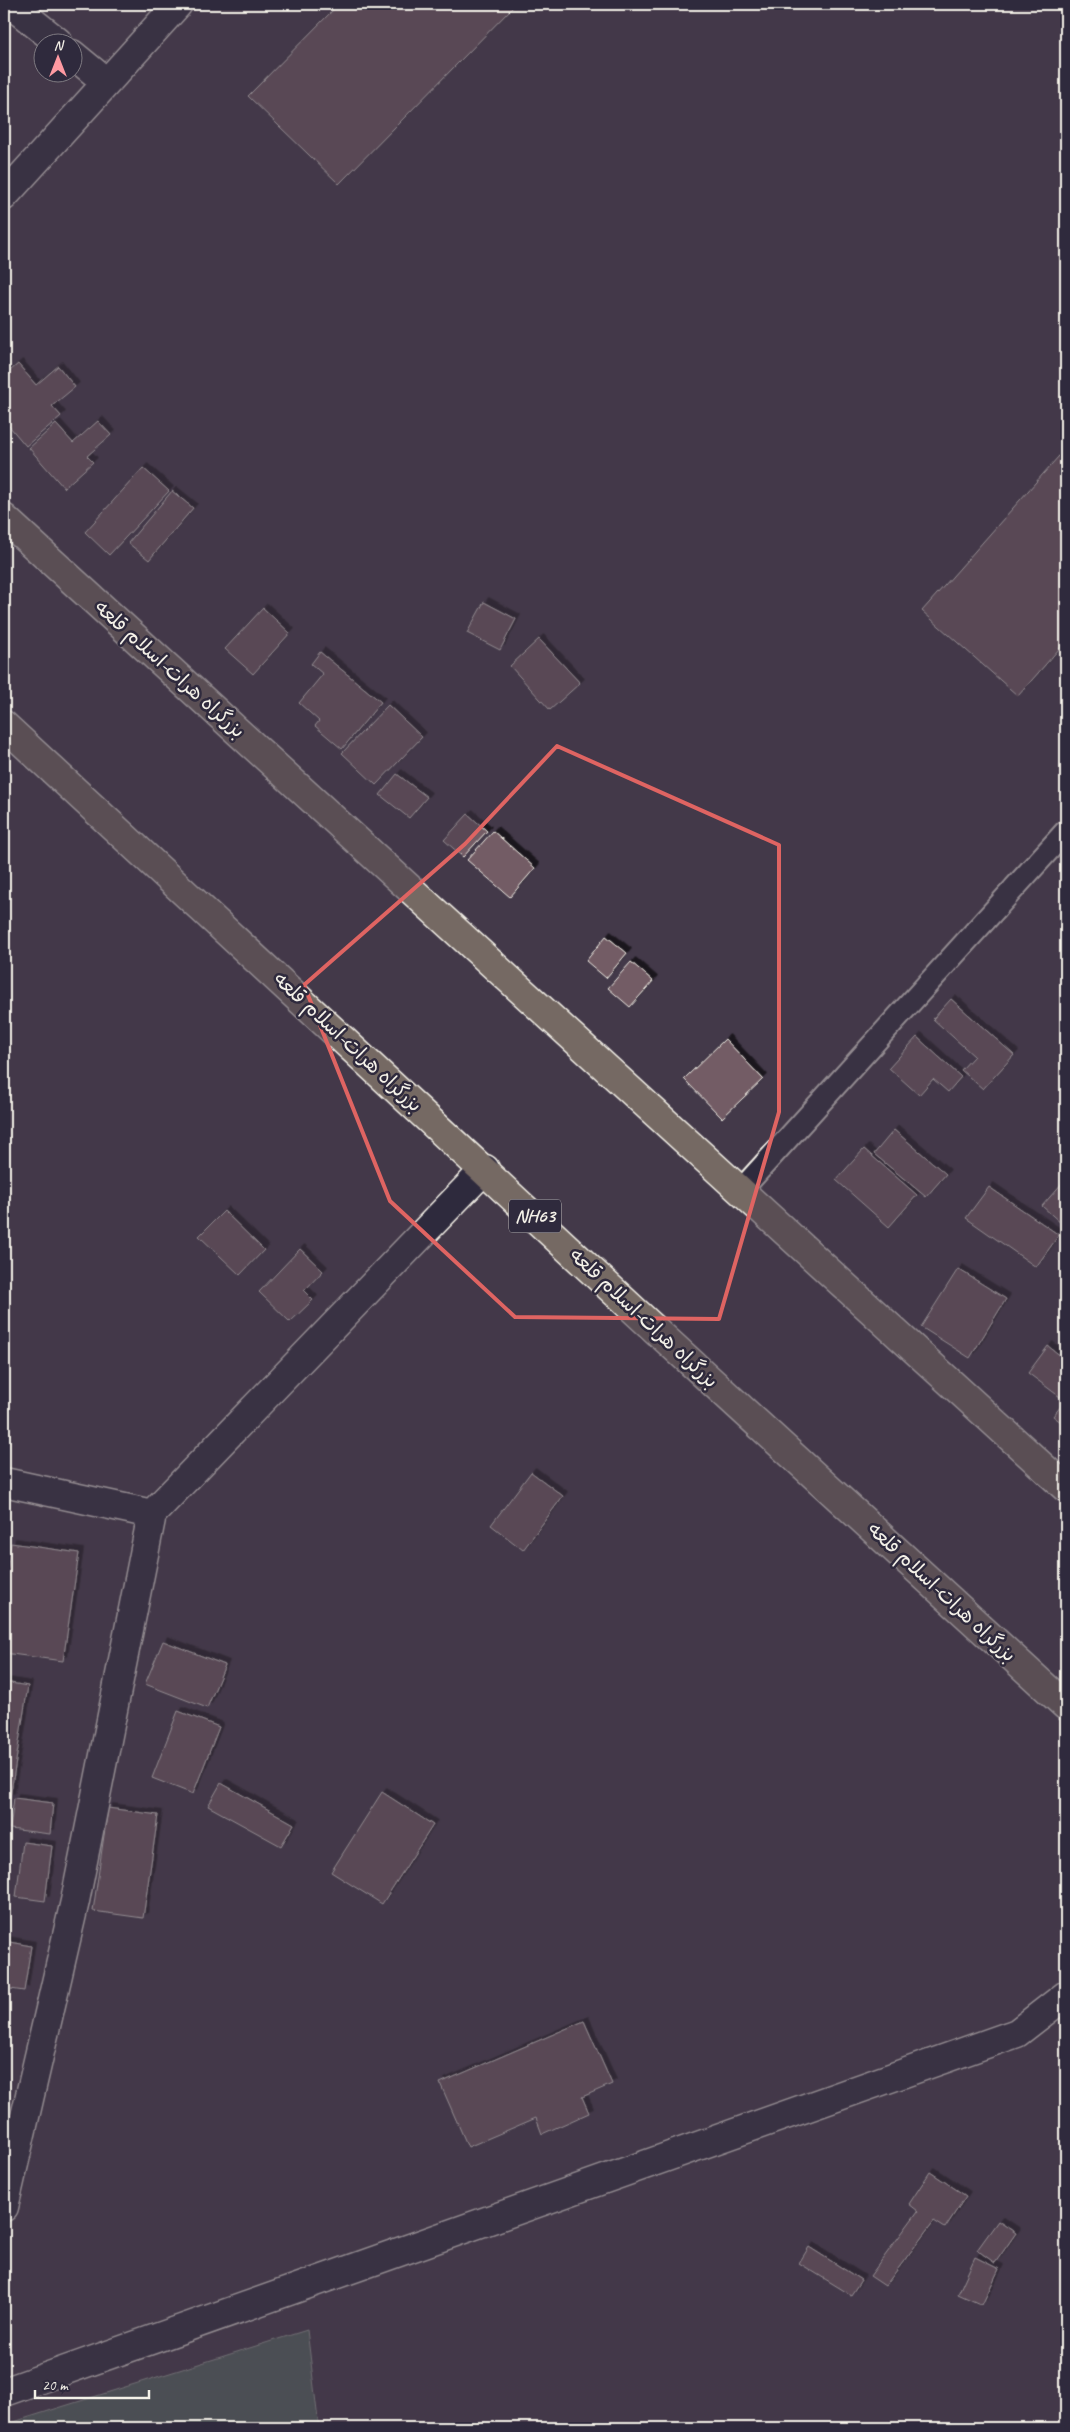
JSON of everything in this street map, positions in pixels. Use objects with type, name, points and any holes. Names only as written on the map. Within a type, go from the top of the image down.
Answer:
[{"type":"highway","name":"بزرگراه هرات-اسلام قلعه","points":[[4,518],[1066,1488]]},
{"type":"highway","name":"بزرگراه هرات-اسلام قلعه","points":[[4,725],[649,1324],[1066,1706]]},
{"type":"street","points":[[4,196],[178,4]]},
{"type":"street","points":[[13,5],[46,32]]},
{"type":"street","points":[[82,62],[106,82]]},
{"type":"street","points":[[4,2207],[75,1901],[152,1514],[485,1170]]},
{"type":"street","points":[[4,1482],[152,1514]]},
{"type":"street","points":[[4,2392],[1017,2033],[1066,1995]]},
{"type":"lane","points":[[741,1190],[1066,831]]},
{"type":"highlighted area","points":[[557,746],[779,845],[779,1112],[719,1319],[515,1317],[390,1201],[304,985],[465,844]]},
{"type":"green space","points":[[307,2330],[319,2428],[4,2428],[4,2425]]},
{"type":"building","points":[[339,4],[516,4],[339,184],[248,96]]},
{"type":"building","points":[[18,364],[36,385],[58,366],[75,387],[52,406],[61,416],[26,446],[4,420],[4,376]]},
{"type":"building","points":[[98,421],[111,435],[87,456],[93,462],[64,488],[29,448],[56,424],[73,443]]},
{"type":"building","points":[[1066,448],[1066,641],[1018,696],[922,611]]},
{"type":"building","points":[[143,468],[169,491],[109,555],[85,532]]},
{"type":"building","points":[[172,491],[193,508],[149,560],[128,543]]},
{"type":"building","points":[[484,602],[516,619],[500,650],[467,633]]},
{"type":"building","points":[[263,608],[290,633],[253,674],[225,649]]},
{"type":"building","points":[[539,639],[580,683],[550,710],[510,666]]},
{"type":"building","points":[[320,652],[381,702],[342,749],[315,726],[319,721],[299,703],[323,674],[311,664]]},
{"type":"building","points":[[388,705],[422,737],[376,785],[342,753]]},
{"type":"building","points":[[397,774],[427,797],[409,818],[380,795]]},
{"type":"building","points":[[468,814],[487,831],[463,857],[444,840]]},
{"type":"building","points":[[493,831],[535,868],[510,897],[467,860]]},
{"type":"building","points":[[606,936],[627,953],[606,978],[586,961]]},
{"type":"building","points":[[631,962],[653,981],[630,1007],[608,988]]},
{"type":"building","points":[[951,999],[1014,1055],[983,1089],[961,1070],[974,1056],[933,1019]]},
{"type":"building","points":[[917,1037],[961,1077],[948,1092],[933,1079],[919,1095],[889,1068]]},
{"type":"building","points":[[725,1039],[763,1079],[722,1118],[684,1079]]},
{"type":"building","points":[[894,1130],[946,1174],[926,1197],[874,1154]]},
{"type":"building","points":[[864,1149],[917,1195],[889,1227],[836,1180]]},
{"type":"building","points":[[1064,1181],[1066,1183],[1066,1222],[1063,1225],[1042,1206]]},
{"type":"building","points":[[989,1187],[1059,1235],[1036,1267],[966,1218]]},
{"type":"building","points":[[224,1211],[264,1250],[240,1275],[199,1236]]},
{"type":"building","points":[[300,1249],[323,1271],[304,1291],[313,1300],[290,1322],[259,1292]]},
{"type":"building","points":[[958,1269],[1006,1299],[970,1358],[921,1327]]},
{"type":"building","points":[[1048,1346],[1066,1360],[1066,1389],[1060,1397],[1028,1373]]},
{"type":"building","points":[[1066,1400],[1066,1426],[1053,1416]]},
{"type":"building","points":[[531,1472],[563,1496],[523,1550],[491,1525]]},
{"type":"building","points":[[11,1543],[79,1553],[63,1661],[4,1653],[4,1595]]},
{"type":"building","points":[[163,1641],[225,1665],[207,1708],[145,1684]]},
{"type":"building","points":[[4,1682],[28,1686],[10,1798],[4,1797]]},
{"type":"building","points":[[178,1711],[219,1727],[193,1794],[152,1778]]},
{"type":"building","points":[[221,1783],[294,1824],[281,1846],[208,1806]]},
{"type":"building","points":[[382,1792],[433,1825],[382,1904],[331,1872]]},
{"type":"building","points":[[14,1798],[53,1803],[50,1834],[10,1829]]},
{"type":"building","points":[[108,1808],[158,1815],[143,1918],[93,1911]]},
{"type":"building","points":[[23,1842],[52,1846],[45,1901],[16,1897]]},
{"type":"building","points":[[4,1941],[31,1946],[24,1991],[4,1988]]},
{"type":"building","points":[[584,2021],[612,2084],[582,2097],[589,2113],[542,2134],[536,2118],[468,2147],[440,2083]]},
{"type":"building","points":[[930,2172],[966,2196],[945,2228],[934,2221],[885,2286],[870,2276],[918,2211],[909,2204]]},
{"type":"building","points":[[998,2221],[1016,2233],[995,2263],[977,2250]]},
{"type":"building","points":[[809,2247],[861,2280],[851,2295],[799,2263]]},
{"type":"building","points":[[975,2257],[999,2269],[982,2305],[958,2294]]}]
